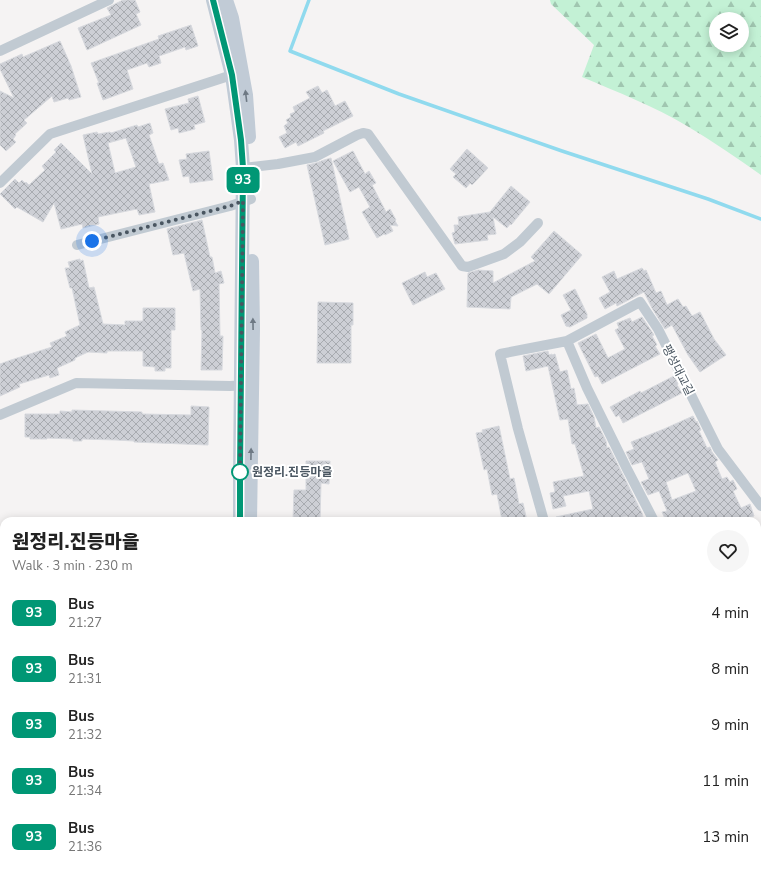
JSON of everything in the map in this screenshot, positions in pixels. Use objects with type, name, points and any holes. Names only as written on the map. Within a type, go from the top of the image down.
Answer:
[{"type":"main road","points":[[213,0],[237,73]]},
{"type":"main road","points":[[226,0],[232,18],[241,140],[247,168],[247,385],[250,517]]},
{"type":"main road","points":[[240,517],[240,473],[247,385]]},
{"type":"street","points":[[0,51],[109,0]]},
{"type":"street","points":[[0,183],[50,134],[237,73]]},
{"type":"street","points":[[247,168],[315,157],[357,135],[363,133],[368,134],[462,266],[468,267],[504,254],[520,242],[538,223]]},
{"type":"street","points":[[77,245],[230,206],[247,200]]},
{"type":"street","name":"팽성대교길","points":[[543,517],[518,429],[500,354],[567,341],[640,302],[658,329],[718,449],[761,506]]},
{"type":"street","points":[[567,341],[587,388],[652,517]]},
{"type":"street","points":[[0,415],[76,384],[247,385]]},
{"type":"green space","points":[[550,0],[761,0],[761,175],[715,144],[662,112],[582,77],[594,45],[551,4]]},
{"type":"building","points":[[123,0],[135,0],[140,12],[136,14],[141,25],[87,50],[78,28],[111,15],[107,8]]},
{"type":"building","points":[[191,25],[198,46],[186,50],[185,47],[159,56],[161,63],[149,67],[147,63],[127,70],[133,89],[103,100],[97,83],[99,83],[91,63],[159,39],[158,36]]},
{"type":"building","points":[[60,41],[71,66],[81,97],[69,100],[68,98],[54,102],[52,96],[24,120],[27,123],[15,134],[16,135],[13,139],[16,142],[6,151],[0,145],[0,91],[14,98],[0,69],[0,64],[22,54],[23,57]]},
{"type":"building","points":[[318,86],[322,93],[327,90],[335,106],[345,101],[353,116],[298,146],[296,142],[285,148],[279,137],[287,133],[284,126],[288,123],[286,120],[291,117],[290,114],[295,112],[293,107],[310,98],[306,92]]},
{"type":"building","points":[[198,96],[205,122],[194,125],[195,129],[179,133],[178,128],[171,130],[165,109],[189,103],[188,99]]},
{"type":"building","points":[[150,123],[153,133],[149,135],[159,164],[163,163],[169,180],[149,184],[155,212],[139,215],[137,209],[98,217],[99,224],[83,228],[82,224],[61,229],[54,203],[43,222],[17,207],[15,209],[0,194],[15,179],[19,183],[22,180],[29,185],[45,170],[42,166],[56,152],[54,150],[61,143],[92,174],[83,135],[97,132],[98,134],[111,133],[137,125],[138,127]],"holes":[[[126,138],[136,167],[115,173],[108,143]]]},
{"type":"building","points":[[467,149],[488,168],[472,185],[470,183],[466,188],[453,177],[456,174],[450,169]]},
{"type":"building","points":[[209,151],[213,180],[190,183],[189,176],[183,177],[179,160],[187,159],[186,154]]},
{"type":"building","points":[[353,151],[365,174],[369,171],[376,183],[372,185],[386,212],[390,209],[398,226],[390,225],[393,231],[377,238],[362,212],[370,207],[359,187],[350,192],[333,161]]},
{"type":"building","points":[[331,158],[349,239],[325,245],[307,165]]},
{"type":"building","points":[[511,186],[530,202],[511,225],[510,224],[507,228],[493,217],[496,234],[487,235],[488,240],[455,244],[452,233],[455,232],[454,225],[459,225],[458,217],[490,212]]},
{"type":"building","points":[[202,220],[215,273],[221,271],[224,283],[219,284],[220,336],[223,336],[222,370],[201,370],[202,330],[200,289],[193,291],[184,253],[173,255],[167,229]]},
{"type":"building","points":[[554,231],[582,255],[549,294],[537,284],[511,297],[510,309],[467,307],[468,273],[478,270],[493,271],[493,283],[535,261],[531,257]]},
{"type":"building","points":[[80,259],[80,261],[83,260],[89,288],[94,287],[103,324],[125,325],[125,321],[143,321],[143,308],[175,308],[175,330],[171,330],[171,368],[165,368],[165,371],[155,371],[155,367],[143,366],[143,351],[107,351],[107,353],[88,352],[57,368],[59,375],[50,378],[49,375],[19,384],[20,387],[0,396],[0,364],[52,347],[50,343],[67,336],[65,332],[80,325],[72,288],[70,288],[65,268],[70,268],[68,262]]},
{"type":"building","points":[[642,268],[644,271],[646,270],[656,293],[661,291],[667,305],[678,299],[683,307],[686,306],[692,316],[700,312],[714,339],[726,355],[700,372],[688,355],[672,325],[665,329],[644,292],[617,306],[616,303],[605,309],[599,298],[610,292],[602,277],[614,271],[617,279]]},
{"type":"building","points":[[425,272],[427,277],[436,273],[445,289],[413,305],[402,283]]},
{"type":"building","points":[[575,289],[587,314],[587,318],[570,327],[566,326],[561,315],[571,310],[563,295]]},
{"type":"building","points":[[318,302],[353,303],[353,325],[351,325],[351,363],[317,363]]},
{"type":"building","points":[[642,317],[654,335],[652,336],[657,345],[655,346],[660,354],[602,384],[598,376],[595,377],[578,343],[596,334],[608,358],[625,349],[615,330],[619,328],[617,323],[630,318],[632,322]]},
{"type":"building","points":[[548,351],[549,355],[555,354],[560,372],[567,370],[571,389],[574,388],[577,405],[588,404],[594,417],[596,428],[599,427],[606,441],[607,448],[609,447],[643,517],[556,517],[593,509],[589,491],[563,496],[566,506],[553,509],[550,493],[555,492],[553,482],[584,476],[575,444],[572,444],[568,419],[560,420],[548,366],[526,371],[523,356]]},
{"type":"building","points":[[674,376],[682,393],[623,423],[619,415],[616,417],[610,407],[640,391],[641,393]]},
{"type":"building","points":[[191,406],[209,407],[208,445],[116,440],[82,439],[82,441],[73,441],[73,439],[30,439],[30,437],[25,437],[25,414],[60,414],[60,411],[72,412],[72,410],[191,415]]},
{"type":"building","points":[[693,416],[701,430],[699,431],[707,448],[710,447],[718,460],[715,462],[722,479],[727,477],[730,482],[733,480],[737,489],[733,491],[741,508],[750,504],[754,516],[664,517],[662,512],[667,511],[659,491],[648,495],[641,482],[649,479],[642,462],[632,465],[626,452],[634,449],[631,442]],"holes":[[[688,473],[696,491],[672,500],[666,482]]]},
{"type":"building","points":[[499,426],[510,479],[514,478],[519,504],[523,503],[526,517],[501,517],[497,494],[492,495],[487,469],[484,470],[476,433],[483,432],[482,430]]},
{"type":"building","points":[[306,461],[330,461],[329,484],[321,483],[320,517],[293,517],[294,490],[306,490]]},
{"type":"waterway","points":[[309,0],[290,51],[399,94],[562,151],[708,199],[761,219]]},
{"type":"bus line","name":"93","points":[[213,0],[232,75],[241,140],[243,168],[240,517]]},
{"type":"place","name":"원정리.진등마을","points":[[240,472]]},
{"type":"route","points":[[92,241],[230,206],[243,201],[240,472]]}]
